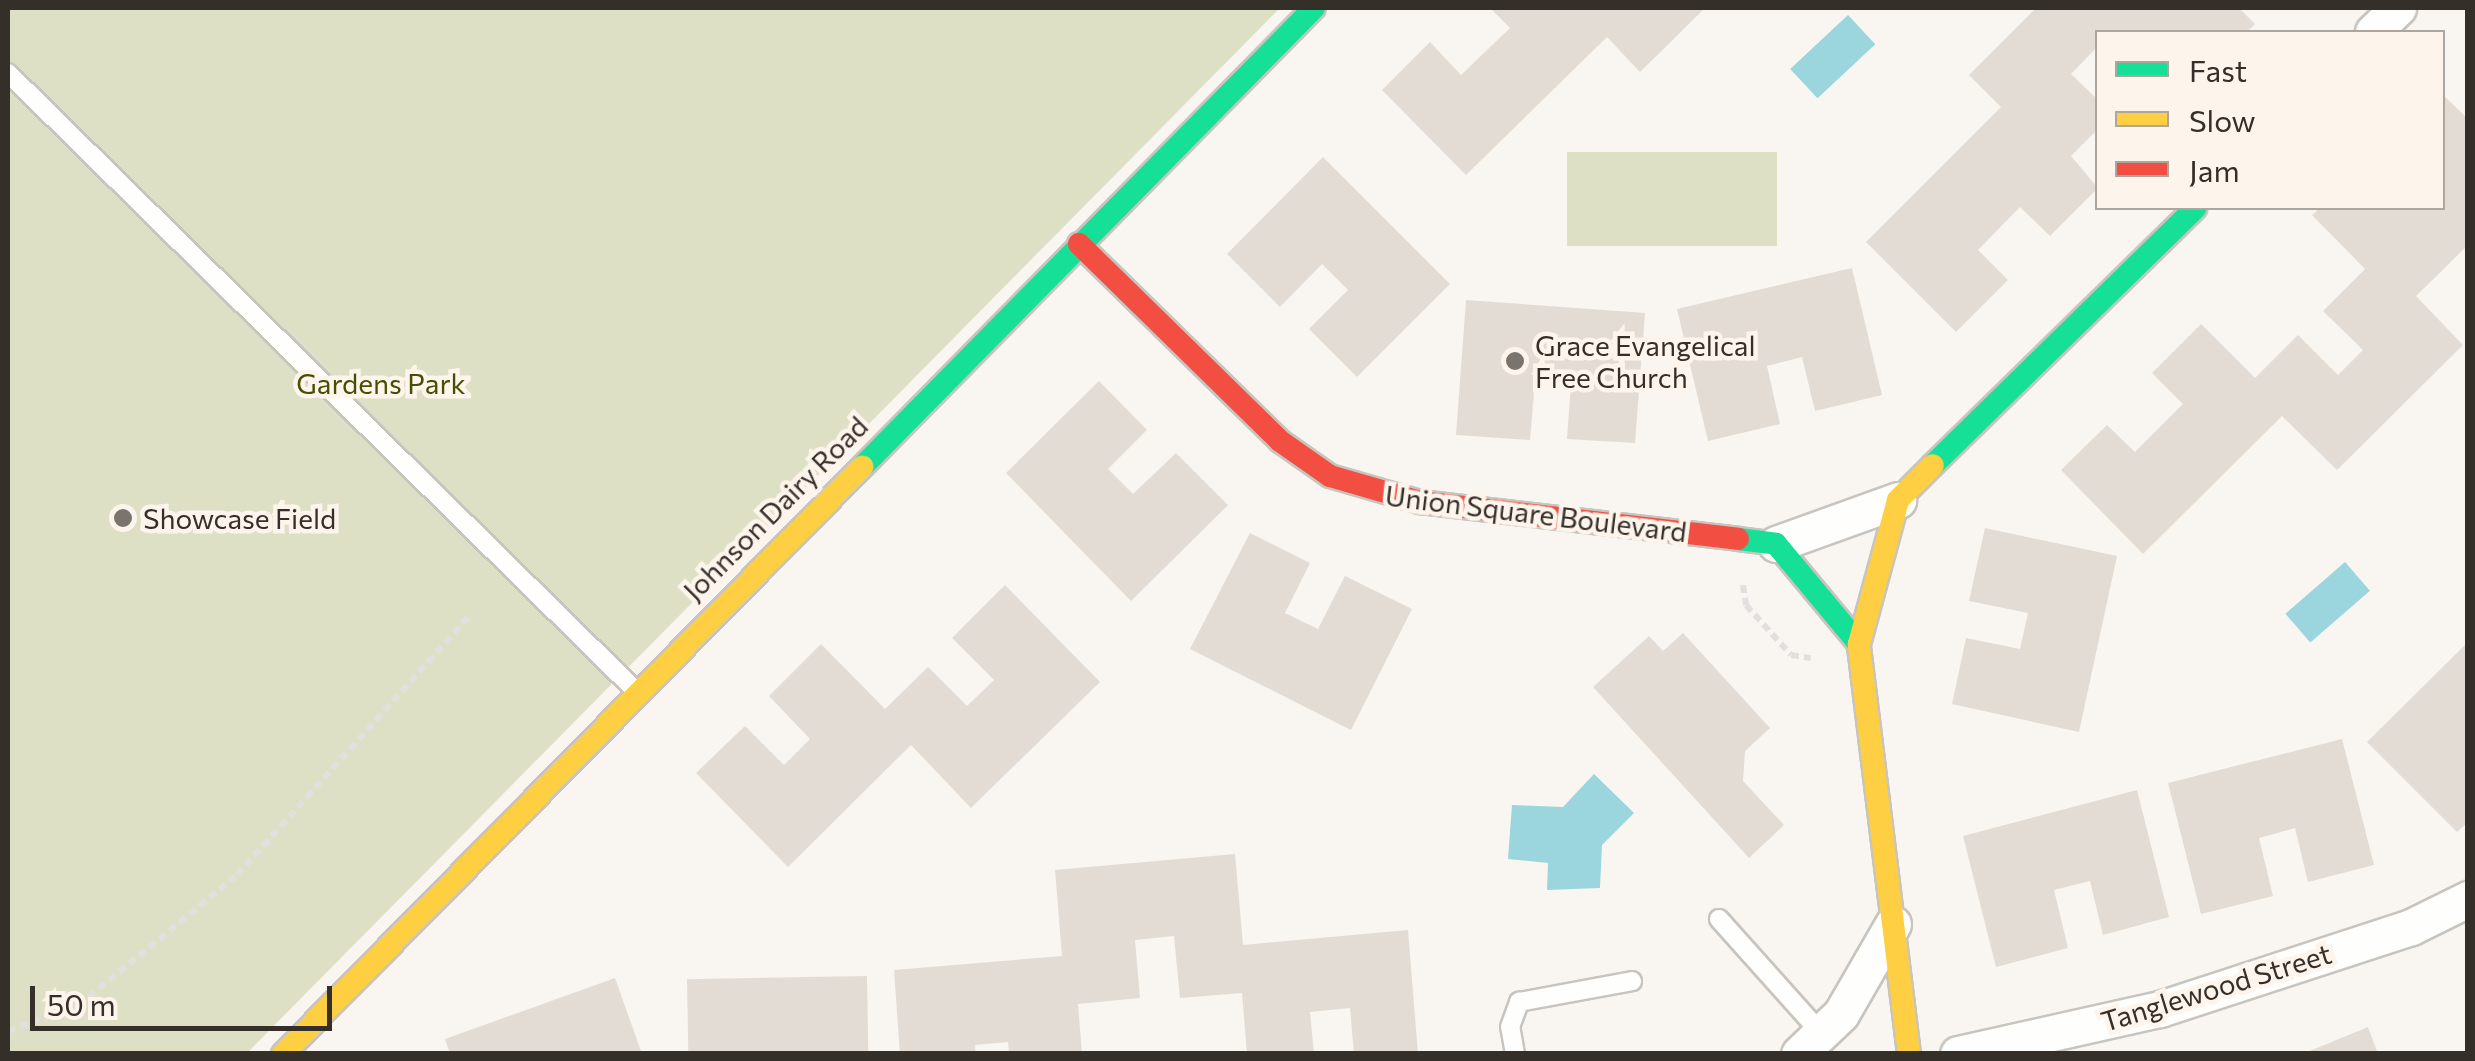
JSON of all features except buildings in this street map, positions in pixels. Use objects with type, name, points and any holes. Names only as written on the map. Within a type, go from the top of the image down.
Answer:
[{"type":"street","name":"Johnson Dairy Road","points":[[282,1054],[1314,8]]},
{"type":"street","points":[[2374,30],[2398,8]]},
{"type":"street","points":[[1860,644],[1776,544],[1898,500],[2193,210]]},
{"type":"street","name":"Union Square Boulevard","points":[[1079,244],[1280,441],[1330,476],[1420,502],[1776,544]]},
{"type":"street","points":[[1898,500],[1860,644],[1909,1054]]},
{"type":"street","name":"Tanglewood Street","points":[[1958,1054],[2160,1009],[2468,900]]},
{"type":"street","points":[[1810,1043],[1893,924]]},
{"type":"lane","points":[[8,73],[637,691]]},
{"type":"lane","points":[[1720,919],[1810,1043]]},
{"type":"lane","points":[[1514,1054],[1510,1026],[1520,1002],[1632,980]]},
{"type":"path","points":[[8,1031],[79,1005],[237,875],[471,614]]},
{"type":"green space","name":"Gardens Park","points":[[8,8],[1280,8],[246,1054],[8,1053]]},
{"type":"green space","points":[[1567,152],[1777,152],[1777,246],[1567,246]]},
{"type":"water","points":[[1848,15],[1875,44],[1818,98],[1790,69]]},
{"type":"water","points":[[2345,562],[2370,591],[2310,643],[2285,614]]},
{"type":"water","points":[[1594,774],[1634,813],[1602,845],[1600,888],[1547,890],[1548,863],[1508,859],[1512,805],[1563,807]]},
{"type":"traffic: fast","points":[[862,467],[1314,8]]},
{"type":"traffic: fast","points":[[1933,465],[2193,210]]},
{"type":"traffic: fast","points":[[1738,539],[1776,544],[1859,644]]},
{"type":"traffic: slow","points":[[1909,1054],[1859,644],[1898,500],[1933,465]]},
{"type":"traffic: slow","points":[[283,1054],[862,467]]},
{"type":"traffic: jam","points":[[1079,244],[1280,441],[1330,476],[1420,502],[1738,539]]},
{"type":"place","name":"Grace Evangelical Free Church","points":[[1515,361]]},
{"type":"place","name":"Showcase Field","points":[[123,518]]}]
